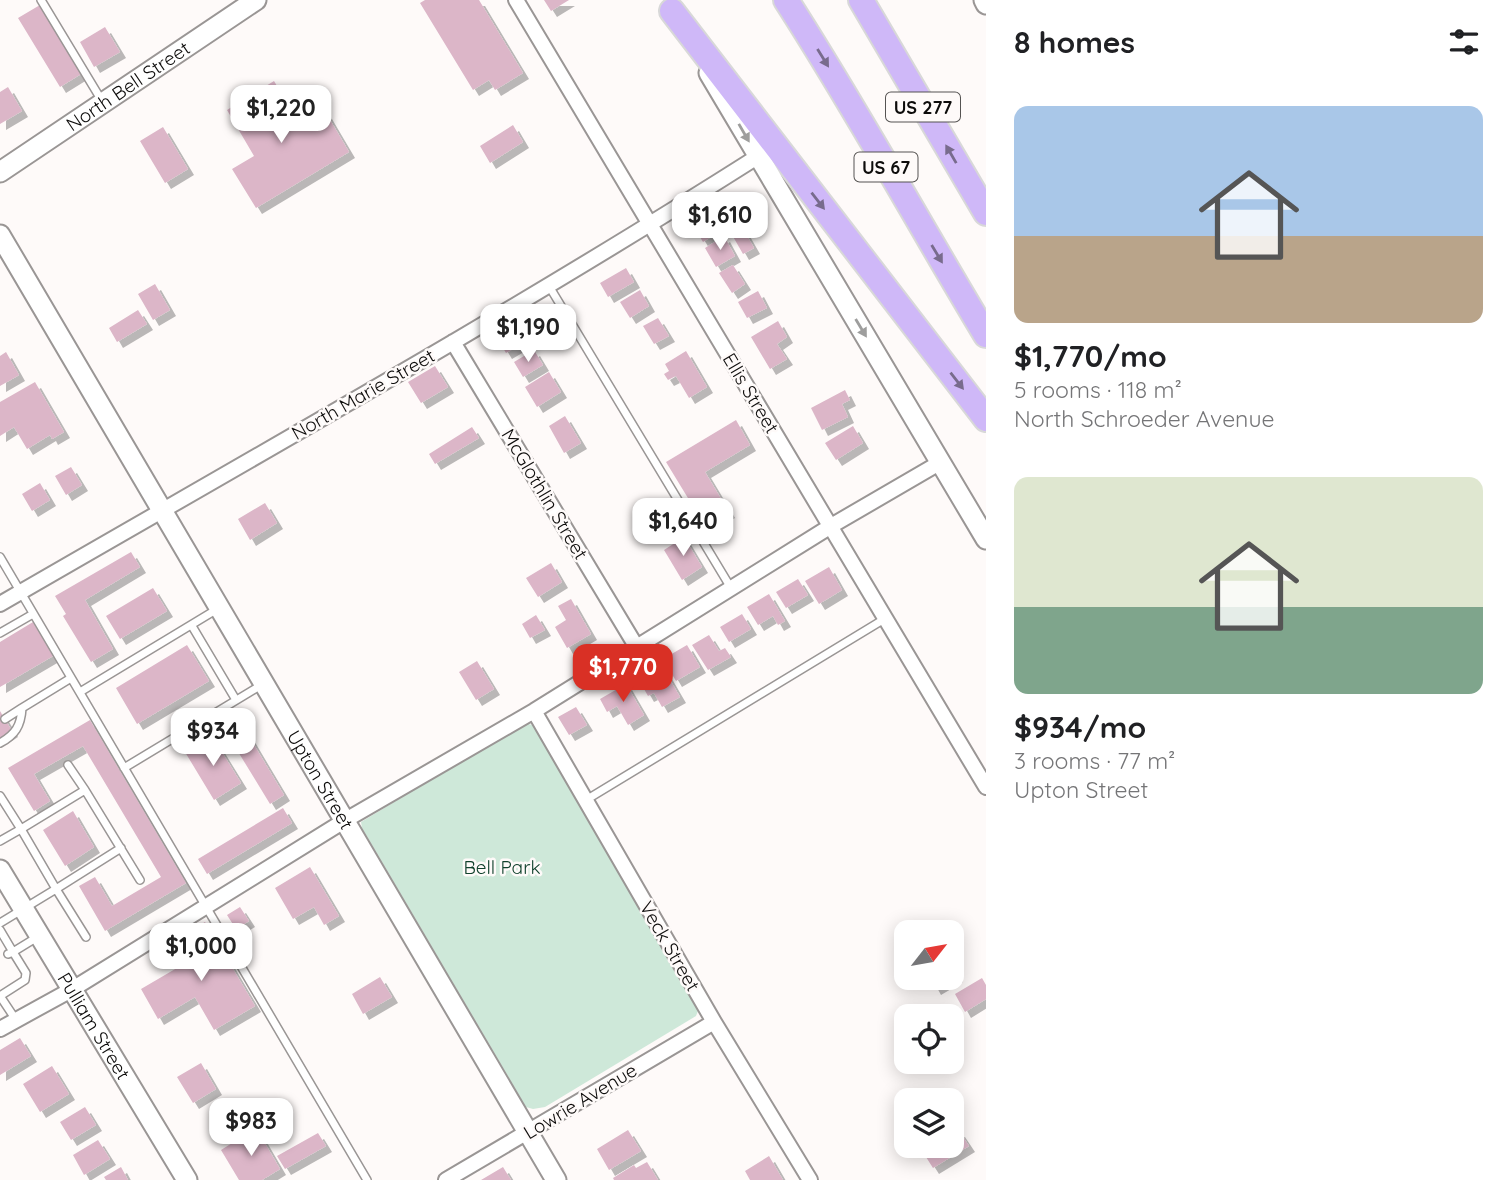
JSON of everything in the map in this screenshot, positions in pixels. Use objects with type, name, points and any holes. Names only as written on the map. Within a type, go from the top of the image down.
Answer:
[{"type":"highway","name":"US 67","points":[[786,0],[826,62],[986,335]]},
{"type":"highway","name":"US 277","points":[[860,0],[986,213]]},
{"type":"highway","points":[[669,5],[986,419]]},
{"type":"main road","name":"North Bell Street","points":[[0,172],[246,3]]},
{"type":"main road","points":[[669,5],[986,539]]},
{"type":"main road","name":"Upton Street","points":[[0,235],[556,1180]]},
{"type":"main road","name":"Pulliam Street","points":[[0,870],[187,1180]]},
{"type":"street","name":"Ellis Street","points":[[516,0],[986,787]]},
{"type":"street","name":"North Marie Street","points":[[0,604],[453,342],[650,225],[757,157]]},
{"type":"street","name":"McGlothlin Street","points":[[453,342],[636,646]]},
{"type":"street","points":[[0,1029],[71,990],[344,821],[534,711],[831,526],[941,462]]},
{"type":"street","name":"Veck Street","points":[[534,711],[714,1022],[810,1180]]},
{"type":"street","name":"Lowrie Avenue","points":[[446,1180],[714,1022]]},
{"type":"lane","points":[[41,0],[103,103]]},
{"type":"lane","points":[[549,285],[731,588]]},
{"type":"lane","points":[[0,557],[367,1180]]},
{"type":"lane","points":[[79,692],[220,608]]},
{"type":"lane","points":[[0,633],[33,614]]},
{"type":"lane","points":[[585,800],[886,618]]},
{"type":"lane","points":[[192,626],[236,700]]},
{"type":"lane","points":[[5,719],[71,678]]},
{"type":"lane","points":[[124,768],[264,684]]},
{"type":"lane","points":[[0,743],[10,737],[21,724],[22,709]]},
{"type":"lane","points":[[68,765],[140,880]]},
{"type":"lane","points":[[0,841],[85,790]]},
{"type":"lane","points":[[0,796],[86,937]]},
{"type":"lane","points":[[0,923],[121,849]]},
{"type":"lane","points":[[0,930],[11,953],[26,973],[24,980],[0,996],[16,1020]]},
{"type":"lane","points":[[11,953],[39,936]]},
{"type":"green space","name":"Bell Park","points":[[525,723],[536,726],[696,1003],[698,1011],[696,1016],[545,1107],[533,1109],[526,1107],[362,828],[361,822]]},
{"type":"building","points":[[425,0],[479,0],[523,73],[495,90],[489,80],[473,90],[420,3]]},
{"type":"building","points":[[544,0],[569,0],[551,11]]},
{"type":"building","points":[[40,5],[81,74],[60,87],[18,18]]},
{"type":"building","points":[[105,27],[120,52],[94,67],[80,42]]},
{"type":"building","points":[[274,81],[302,127],[326,113],[349,152],[256,208],[232,169],[254,156],[227,110]]},
{"type":"building","points":[[8,87],[22,111],[0,124],[0,92]]},
{"type":"building","points":[[513,125],[523,142],[490,163],[480,146]]},
{"type":"building","points":[[163,127],[188,169],[165,183],[140,141]]},
{"type":"building","points":[[717,200],[730,221],[703,242],[688,217]]},
{"type":"building","points":[[742,227],[754,248],[743,254],[731,233]]},
{"type":"building","points":[[724,236],[735,256],[716,267],[705,248]]},
{"type":"building","points":[[733,265],[745,284],[732,293],[719,273]]},
{"type":"building","points":[[626,268],[634,282],[608,297],[600,283]]},
{"type":"building","points":[[155,284],[170,310],[153,320],[138,294]]},
{"type":"building","points":[[640,290],[649,306],[630,318],[620,302]]},
{"type":"building","points":[[758,291],[767,308],[747,318],[738,302]]},
{"type":"building","points":[[138,310],[147,324],[117,342],[109,328]]},
{"type":"building","points":[[538,313],[547,329],[506,353],[497,338]]},
{"type":"building","points":[[658,318],[669,336],[654,344],[643,326]]},
{"type":"building","points":[[778,321],[787,337],[777,344],[787,359],[770,369],[751,337]]},
{"type":"building","points":[[534,350],[543,365],[523,377],[514,362]]},
{"type":"building","points":[[686,351],[707,387],[689,398],[676,376],[668,380],[664,374],[669,371],[665,364]]},
{"type":"building","points":[[6,352],[19,375],[0,386],[0,356]]},
{"type":"building","points":[[435,366],[448,387],[421,403],[408,382]]},
{"type":"building","points":[[549,372],[561,392],[537,407],[525,387]]},
{"type":"building","points":[[35,382],[64,432],[52,439],[50,435],[27,449],[14,427],[0,436],[0,402]]},
{"type":"building","points":[[845,390],[850,400],[842,404],[848,417],[822,430],[811,408]]},
{"type":"building","points":[[565,416],[581,443],[564,453],[549,426]]},
{"type":"building","points":[[736,420],[750,445],[705,472],[729,512],[705,526],[666,462]]},
{"type":"building","points":[[853,426],[863,443],[836,460],[825,443]]},
{"type":"building","points":[[472,427],[479,438],[435,464],[429,454]]},
{"type":"building","points":[[71,467],[82,485],[66,495],[55,476]]},
{"type":"building","points":[[40,483],[50,500],[32,511],[22,494]]},
{"type":"building","points":[[265,503],[277,523],[250,540],[238,519]]},
{"type":"building","points":[[684,537],[702,567],[682,580],[664,550]]},
{"type":"building","points":[[131,552],[140,567],[85,600],[113,649],[91,662],[63,616],[66,614],[55,596]]},
{"type":"building","points":[[551,563],[562,582],[538,597],[526,578]]},
{"type":"building","points":[[829,567],[842,590],[819,604],[805,581]]},
{"type":"building","points":[[798,579],[808,595],[786,608],[776,592]]},
{"type":"building","points":[[153,588],[167,611],[120,639],[106,616]]},
{"type":"building","points":[[769,594],[785,621],[778,625],[773,616],[758,625],[747,607]]},
{"type":"building","points":[[571,599],[591,634],[567,648],[555,627],[566,620],[558,606]]},
{"type":"building","points":[[742,614],[751,629],[729,642],[720,627]]},
{"type":"building","points":[[536,615],[545,630],[530,638],[522,624]]},
{"type":"building","points":[[33,622],[53,656],[0,687],[0,642]]},
{"type":"building","points":[[709,635],[719,651],[725,648],[731,657],[708,670],[692,645]]},
{"type":"building","points":[[187,645],[209,681],[137,724],[116,688]]},
{"type":"building","points":[[687,645],[700,667],[676,681],[663,659]]},
{"type":"building","points":[[477,661],[494,689],[476,700],[459,672]]},
{"type":"building","points":[[659,661],[680,697],[662,707],[654,693],[648,696],[636,675]]},
{"type":"building","points":[[626,684],[644,715],[628,725],[617,706],[607,712],[600,699]]},
{"type":"building","points":[[576,707],[587,725],[569,735],[558,717]]},
{"type":"building","points":[[0,711],[12,731],[0,739]]},
{"type":"building","points":[[90,720],[186,883],[105,931],[79,886],[95,877],[112,906],[161,877],[83,746],[34,774],[50,801],[34,811],[8,768]]},
{"type":"building","points":[[241,723],[284,795],[270,804],[226,732]]},
{"type":"building","points":[[212,736],[241,783],[214,800],[185,752]]},
{"type":"building","points":[[283,808],[292,823],[207,874],[198,859]]},
{"type":"building","points":[[73,811],[94,847],[65,866],[43,830]]},
{"type":"building","points":[[310,867],[339,916],[324,925],[314,907],[293,919],[275,888]]},
{"type":"building","points":[[240,907],[249,921],[236,929],[227,915]]},
{"type":"building","points":[[205,922],[255,1006],[214,1030],[195,997],[158,1019],[141,989],[194,958],[181,936]]},
{"type":"building","points":[[380,977],[392,997],[363,1014],[352,994]]},
{"type":"building","points":[[982,978],[986,985],[986,999],[965,1012],[964,1004],[961,1004],[955,994]]},
{"type":"building","points":[[20,1038],[31,1056],[0,1075],[0,1050]]},
{"type":"building","points":[[201,1063],[216,1089],[193,1103],[177,1077]]},
{"type":"building","points":[[52,1066],[69,1094],[40,1112],[23,1084]]},
{"type":"building","points":[[85,1107],[96,1125],[71,1140],[60,1122]]},
{"type":"building","points":[[256,1128],[280,1169],[262,1180],[239,1180],[221,1150]]},
{"type":"building","points":[[628,1130],[641,1151],[609,1170],[597,1149]]},
{"type":"building","points":[[318,1133],[326,1146],[285,1169],[277,1156]]},
{"type":"building","points":[[98,1140],[110,1159],[84,1175],[73,1155]]},
{"type":"building","points":[[769,1156],[783,1180],[750,1180],[745,1171]]},
{"type":"building","points":[[927,1158],[949,1158],[933,1168]]},
{"type":"building","points":[[647,1162],[658,1180],[614,1180],[613,1178],[634,1165],[636,1168]]},
{"type":"building","points":[[121,1167],[128,1180],[106,1180],[104,1177]]},
{"type":"building","points":[[503,1167],[511,1180],[481,1180]]}]
